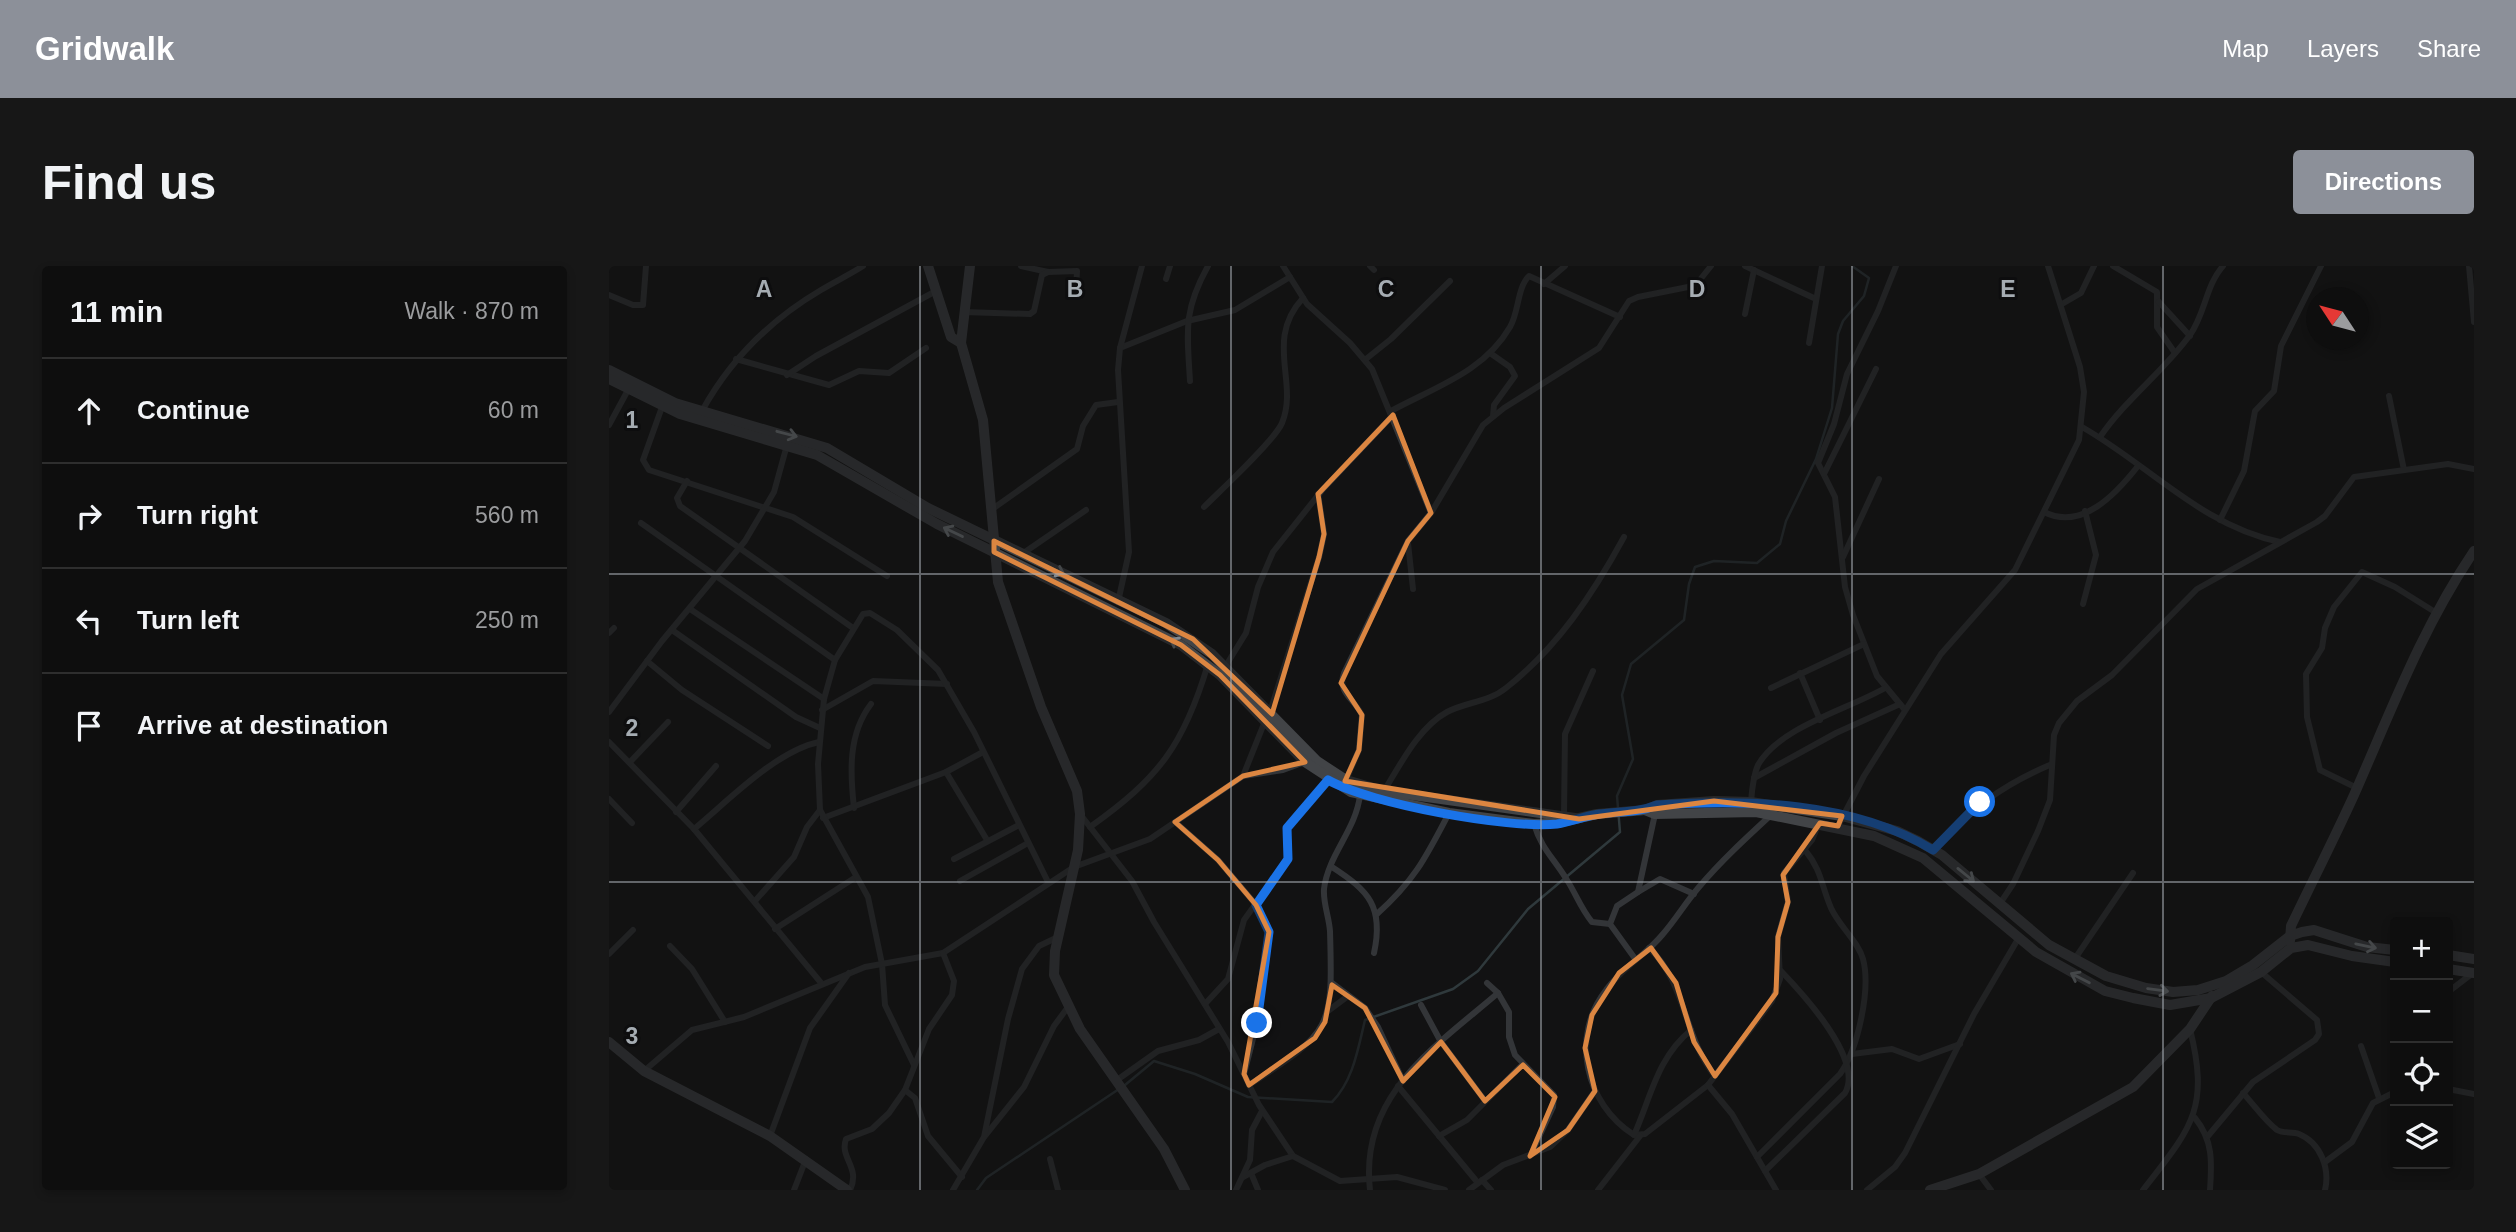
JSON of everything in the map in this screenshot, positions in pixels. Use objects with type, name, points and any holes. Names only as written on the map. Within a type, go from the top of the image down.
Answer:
[{"type":"street","points":[[609,295],[632,306],[643,304],[646,266]]},
{"type":"street","points":[[702,411],[736,359],[785,313],[863,266]]},
{"type":"street","points":[[928,266],[951,337],[961,343]]},
{"type":"street","points":[[970,266],[961,343],[983,420],[993,541],[1005,604],[1041,707],[1077,791],[1080,814],[1074,867],[1058,937],[1054,975],[1080,1029],[1164,1149],[1185,1190]]},
{"type":"street","points":[[1021,266],[1048,272]]},
{"type":"street","points":[[1118,602],[1129,552],[1128,509],[1118,402],[1121,348],[1142,266]]},
{"type":"street","points":[[1166,279],[1170,266]]},
{"type":"street","points":[[1190,380],[1187,321],[1191,301],[1209,266]]},
{"type":"street","points":[[1545,284],[1566,266]]},
{"type":"street","points":[[1346,780],[1359,750],[1362,715],[1341,683],[1408,541],[1431,513],[1463,457],[1493,416],[1599,348],[1629,302],[1638,297],[1688,288],[1699,281],[1711,266]]},
{"type":"street","points":[[1745,266],[1816,299]]},
{"type":"street","points":[[1809,343],[1822,266]]},
{"type":"street","points":[[1896,266],[1847,374],[1834,424],[1819,457],[1835,497],[1845,587],[1864,643],[1885,688],[1903,707]]},
{"type":"street","points":[[1840,821],[1903,707],[1954,637],[2015,570],[2082,427],[2084,392],[2080,367],[2049,266]]},
{"type":"street","points":[[2062,304],[2081,293],[2094,266]]},
{"type":"street","points":[[2113,266],[2154,288],[2159,302],[2190,335]]},
{"type":"street","points":[[2100,437],[2128,400],[2190,335],[2216,275],[2223,266]]},
{"type":"street","points":[[2220,520],[2244,471],[2256,411],[2274,391],[2281,346],[2321,266]]},
{"type":"street","points":[[2469,266],[2474,322]]},
{"type":"street","points":[[1286,267],[1303,298],[1366,359],[1392,413],[1431,513]]},
{"type":"street","points":[[1225,667],[1245,633],[1258,587],[1273,552],[1318,494],[1392,413],[1478,366],[1490,353],[1510,328],[1530,267]]},
{"type":"street","points":[[963,312],[1030,314],[1034,311],[1042,275],[1048,272],[1073,268],[1077,271],[1076,291]]},
{"type":"street","points":[[1745,314],[1754,270]]},
{"type":"street","points":[[1529,276],[1620,317]]},
{"type":"street","points":[[1121,348],[1187,321],[1235,310],[1290,277]]},
{"type":"street","points":[[1366,359],[1391,340],[1450,281]]},
{"type":"street","points":[[787,375],[816,356],[936,291]]},
{"type":"street","points":[[1204,507],[1269,441],[1282,423],[1286,410],[1284,334],[1290,313],[1303,298]]},
{"type":"street","points":[[2159,302],[2155,314],[2157,327],[2175,353]]},
{"type":"street","points":[[736,359],[787,375],[832,384],[859,371],[889,373],[926,348]]},
{"type":"street","points":[[1490,353],[1510,367],[1515,376],[1494,405],[1493,416]]},
{"type":"street","points":[[1824,474],[1876,369]]},
{"type":"street","points":[[609,370],[655,395],[827,448],[928,508],[1193,639],[1225,667],[1305,762],[1328,780],[1360,795],[1449,813],[1534,824],[1629,812],[1721,812],[1771,815],[1819,823],[1840,821],[1923,858],[2018,939],[2068,972],[2105,991],[2170,1005],[2211,998],[2262,972],[2291,948],[2315,946],[2352,956],[2390,961]]},
{"type":"street","points":[[609,379],[662,407],[817,455],[937,524],[1161,634],[1207,664],[1317,761],[1346,780],[1384,791],[1579,819]]},
{"type":"street","points":[[609,425],[628,390]]},
{"type":"street","points":[[2389,396],[2404,470]]},
{"type":"street","points":[[991,510],[1077,449],[1083,426],[1096,405],[1118,402]]},
{"type":"street","points":[[662,407],[643,460],[649,470],[767,506],[815,528],[887,576]]},
{"type":"street","points":[[2082,427],[2220,520],[2238,530],[2280,542]]},
{"type":"street","points":[[609,712],[647,661],[718,576],[767,506],[787,445]]},
{"type":"street","points":[[1999,905],[2013,884],[2050,800],[2055,735],[2059,723],[2077,701],[2112,675],[2197,589],[2325,516],[2354,477],[2448,464],[2474,469]]},
{"type":"street","points":[[2044,512],[2064,519],[2109,500],[2138,466]]},
{"type":"street","points":[[1842,558],[1879,479]]},
{"type":"street","points":[[687,481],[677,503],[738,549],[853,628]]},
{"type":"street","points":[[1243,776],[1267,717],[1319,557],[1324,534],[1318,494]]},
{"type":"street","points":[[1022,554],[1086,510]]},
{"type":"street","points":[[2083,604],[2096,555],[2085,511]]},
{"type":"street","points":[[641,523],[835,660]]},
{"type":"street","points":[[1384,791],[1412,748],[1436,721],[1446,713],[1504,690],[1540,656],[1580,612],[1624,537]]},
{"type":"street","points":[[1408,541],[1413,589]]},
{"type":"street","points":[[2291,948],[2291,926],[2357,788],[2401,681],[2435,612],[2474,551]]},
{"type":"street","points":[[2357,788],[2320,770],[2307,718],[2307,674],[2322,648],[2325,628],[2334,607],[2362,572],[2395,587],[2435,612]]},
{"type":"street","points":[[690,608],[824,699]]},
{"type":"street","points":[[913,1065],[885,1005],[882,964],[871,909],[820,810],[819,742],[824,699],[835,660],[863,614],[867,612],[876,616],[924,654],[947,684],[1048,881]]},
{"type":"street","points":[[672,630],[796,717],[820,727]]},
{"type":"street","points":[[1771,688],[1864,643]]},
{"type":"street","points":[[647,661],[682,690],[768,746]]},
{"type":"street","points":[[1090,827],[1128,800],[1175,749],[1197,701],[1207,664]]},
{"type":"street","points":[[1564,815],[1565,734],[1593,671]]},
{"type":"street","points":[[1800,673],[1820,720]]},
{"type":"street","points":[[822,710],[873,681],[947,684]]},
{"type":"street","points":[[1751,802],[1758,765],[1777,744],[1885,688]]},
{"type":"street","points":[[854,808],[851,760],[859,725],[871,704]]},
{"type":"street","points":[[1754,778],[1836,733],[1903,707]]},
{"type":"street","points":[[630,762],[668,722]]},
{"type":"street","points":[[609,742],[694,829],[822,984]]},
{"type":"street","points":[[694,829],[775,763],[797,748],[819,742]]},
{"type":"street","points":[[823,818],[946,772],[983,752]]},
{"type":"street","points":[[644,1071],[692,1030],[744,1017],[850,972],[943,953],[1048,881],[1110,851],[1138,844],[1243,776],[1283,770],[1305,762]]},
{"type":"street","points":[[1933,850],[1980,802],[2052,764]]},
{"type":"street","points":[[676,812],[716,766]]},
{"type":"street","points":[[946,772],[987,840]]},
{"type":"street","points":[[1205,1004],[1228,979],[1244,920],[1288,859],[1286,833],[1290,823],[1328,780]]},
{"type":"street","points":[[1250,1087],[1315,1038],[1328,1010],[1332,983],[1324,891],[1332,867],[1353,825],[1360,795]]},
{"type":"street","points":[[609,799],[632,823]]},
{"type":"street","points":[[1638,892],[1650,812],[1657,805],[1751,802],[1897,831],[1933,850],[2030,932],[2074,960],[2106,976],[2146,988],[2173,992],[2217,984],[2253,965],[2290,936],[2314,930],[2367,947],[2390,949]]},
{"type":"street","points":[[755,901],[794,858],[807,827],[820,810]]},
{"type":"street","points":[[1377,914],[1399,894],[1423,865],[1449,813]]},
{"type":"street","points":[[1080,814],[1132,881],[1153,922],[1205,1004],[1260,1108],[1293,1156],[1340,1181],[1397,1177],[1445,1190]]},
{"type":"street","points":[[1637,1136],[1610,1116],[1595,1091],[1585,1048],[1589,1025],[1603,992],[1649,948],[1735,848],[1771,815]]},
{"type":"street","points":[[1175,822],[1218,860],[1256,905],[1268,925],[1269,939],[1257,1023],[1244,1074]]},
{"type":"street","points":[[1598,1190],[1637,1136],[1708,1085],[1772,1002],[1781,971],[1777,937],[1788,902],[1784,873],[1805,850],[1819,823]]},
{"type":"street","points":[[1534,824],[1540,845],[1567,880],[1583,911],[1592,922],[1610,924],[1636,960]]},
{"type":"street","points":[[954,859],[1019,825]]},
{"type":"street","points":[[960,881],[1028,843]]},
{"type":"street","points":[[1757,1157],[1818,1098],[1847,1064],[1862,1010],[1863,960],[1831,908],[1821,873],[1805,850]]},
{"type":"street","points":[[1332,867],[1358,886],[1377,914],[1379,930],[1374,953]]},
{"type":"street","points":[[2074,960],[2133,873]]},
{"type":"street","points":[[775,929],[856,877]]},
{"type":"street","points":[[1610,924],[1617,906],[1660,879],[1694,894]]},
{"type":"street","points":[[609,954],[633,930]]},
{"type":"street","points":[[983,1138],[1017,982],[1039,946],[1058,937]]},
{"type":"street","points":[[1867,1190],[1895,1167],[1905,1153],[1960,1044],[2018,939]]},
{"type":"street","points":[[670,946],[698,976],[725,1022]]},
{"type":"street","points":[[1649,948],[1665,964],[1676,983],[1702,1058],[1714,1076]]},
{"type":"street","points":[[609,1042],[644,1071],[769,1136],[848,1190],[854,1177],[846,1154],[846,1139],[872,1129],[889,1113],[905,1090],[929,1029],[952,995],[954,981],[943,953]]},
{"type":"street","points":[[2453,956],[2474,959]]},
{"type":"street","points":[[2453,970],[2474,973]]},
{"type":"street","points":[[1765,1171],[1845,1093],[1851,1080],[1847,1064],[1811,1002],[1781,971]]},
{"type":"street","points":[[769,1136],[806,1036],[850,972]]},
{"type":"street","points":[[2208,1136],[2243,1093],[2263,1074],[2315,1040],[2320,1028],[2308,1011],[2262,972]]},
{"type":"street","points":[[2453,988],[2474,973]]},
{"type":"street","points":[[1332,983],[1365,1008],[1378,1027],[1400,1084],[1439,1136],[1480,1182],[1491,1190]]},
{"type":"street","points":[[1487,984],[1498,993],[1509,1012],[1510,1046],[1523,1065],[1551,1089],[1555,1099],[1529,1156]]},
{"type":"street","points":[[1930,1190],[1979,1174],[2133,1087],[2190,1029],[2217,984]]},
{"type":"street","points":[[1370,1190],[1375,1125],[1400,1084],[1441,1042],[1498,993]]},
{"type":"street","points":[[1328,1010],[1347,996]]},
{"type":"street","points":[[1421,1005],[1441,1042],[1485,1101]]},
{"type":"street","points":[[953,1190],[983,1138],[1024,1087],[1054,1026],[1068,1006]]},
{"type":"street","points":[[1118,1082],[1158,1051],[1199,1041],[1219,1029]]},
{"type":"street","points":[[2143,1190],[2195,1118],[2199,1078],[2190,1029]]},
{"type":"street","points":[[1637,1136],[1655,1076],[1672,1049],[1691,1030]]},
{"type":"street","points":[[1851,1054],[1892,1049],[1919,1059],[1960,1044]]},
{"type":"street","points":[[2361,1046],[2379,1098]]},
{"type":"street","points":[[1439,1136],[1459,1127],[1523,1065]]},
{"type":"street","points":[[1708,1085],[1732,1114],[1776,1190]]},
{"type":"street","points":[[905,1090],[915,1098],[928,1136],[962,1177]]},
{"type":"street","points":[[2453,1090],[2474,1094]]},
{"type":"street","points":[[1469,1190],[1503,1166],[1550,1147],[1568,1130],[1595,1091]]},
{"type":"street","points":[[2243,1093],[2280,1132],[2304,1136],[2325,1163],[2328,1177],[2325,1190]]},
{"type":"street","points":[[2325,1163],[2351,1142],[2368,1111],[2379,1098],[2390,1094]]},
{"type":"street","points":[[1236,1190],[1251,1151],[1252,1130],[1260,1108]]},
{"type":"street","points":[[2195,1118],[2208,1136],[2210,1190]]},
{"type":"street","points":[[1243,1177],[1265,1165],[1293,1156]]},
{"type":"street","points":[[794,1190],[806,1159]]},
{"type":"street","points":[[1050,1159],[1058,1190]]},
{"type":"street","points":[[1251,1173],[1258,1190]]},
{"type":"street","points":[[1979,1174],[1991,1190]]},
{"type":"highlighted area","points":[[1393,415],[1431,513],[1408,541],[1341,683],[1362,715],[1359,750],[1345,781],[1579,819],[1714,801],[1842,816],[1838,826],[1820,823],[1783,875],[1788,902],[1778,937],[1776,993],[1715,1076],[1694,1042],[1676,983],[1651,948],[1619,973],[1592,1015],[1585,1048],[1595,1091],[1568,1130],[1530,1156],[1555,1097],[1523,1065],[1485,1101],[1441,1042],[1403,1081],[1365,1008],[1332,985],[1325,1022],[1315,1038],[1249,1085],[1244,1074],[1269,932],[1256,905],[1218,860],[1175,822],[1243,776],[1305,762],[1220,675],[1181,645],[994,552],[994,541],[1193,639],[1272,714],[1324,534],[1318,494]]},
{"type":"waterway","points":[[1125,1085],[1154,1061],[1195,1074],[1248,1097],[1332,1102],[1350,1074],[1365,1020],[1453,989],[1478,971],[1528,909],[1620,832],[1617,796],[1633,759],[1622,695],[1631,664],[1684,620],[1689,584],[1695,567],[1714,561],[1757,563],[1780,544],[1786,521],[1816,459],[1832,408],[1838,334],[1843,321],[1864,296],[1869,278],[1852,266]]},
{"type":"waterway","points":[[977,1190],[986,1178],[1119,1089]]},
{"type":"route","points":[[1257,1023],[1269,932],[1268,925],[1256,905],[1288,859],[1290,853],[1287,828],[1328,780],[1351,792],[1379,799],[1449,813],[1534,824],[1557,824],[1597,814],[1645,810],[1657,805],[1751,802],[1842,816],[1877,825],[1897,831],[1933,850],[1980,802]]}]
